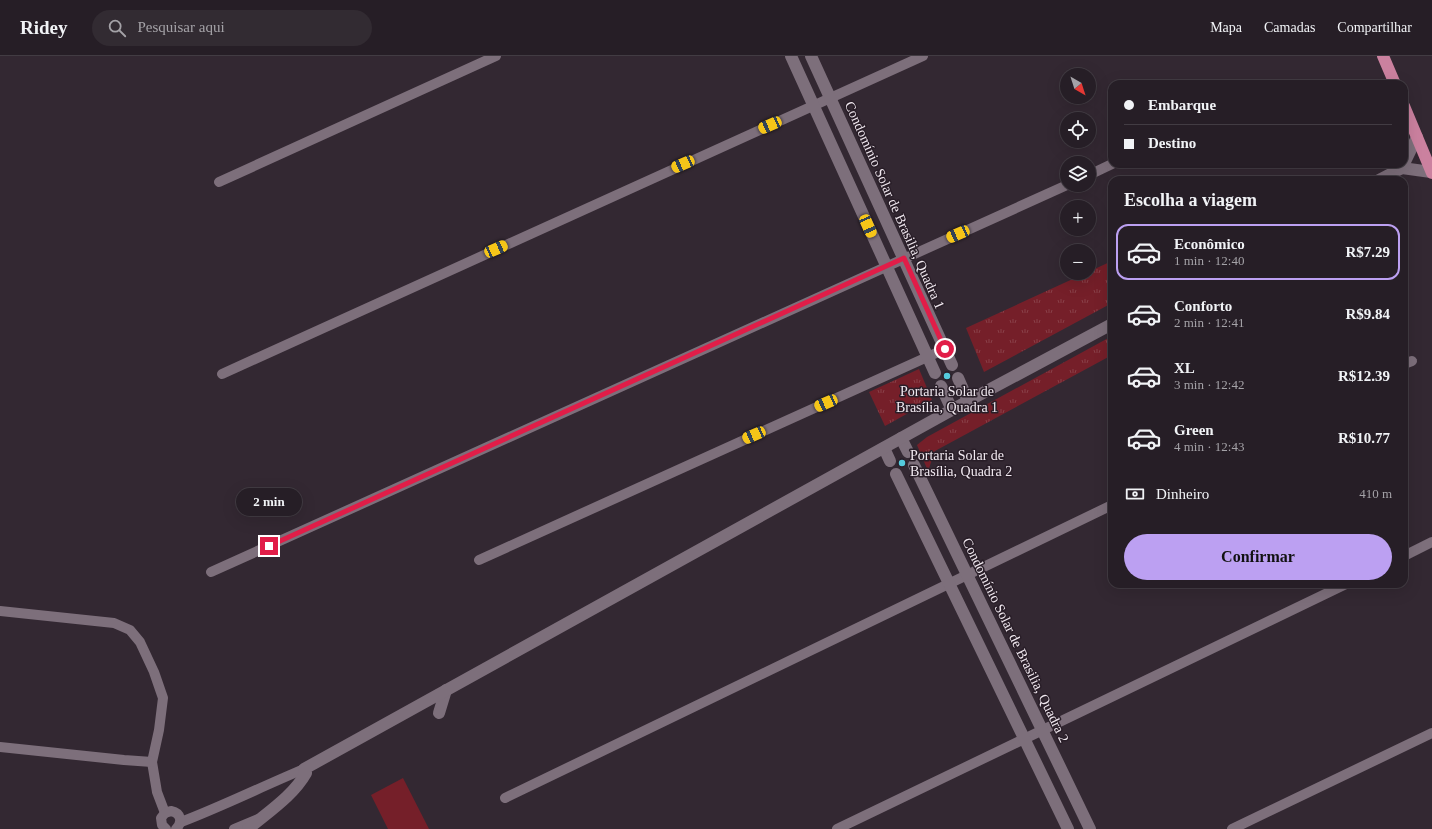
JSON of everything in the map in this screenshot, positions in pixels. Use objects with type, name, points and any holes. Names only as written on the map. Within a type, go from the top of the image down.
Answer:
[{"type":"highway","points":[[1383,56],[1393,80]]},
{"type":"highway","points":[[1408,116],[1432,172]]},
{"type":"street","points":[[219,182],[496,56]]},
{"type":"street","points":[[791,56],[935,373]]},
{"type":"street","name":"Condomínio Solar de Brasilia, Quadra 1","points":[[812,56],[952,366]]},
{"type":"street","points":[[222,374],[922,56]]},
{"type":"street","points":[[1408,156],[1417,137]]},
{"type":"street","points":[[1096,171],[1108,166]]},
{"type":"street","points":[[1387,176],[1402,168],[1432,172]]},
{"type":"street","points":[[211,572],[1060,187]]},
{"type":"street","points":[[166,829],[162,825],[161,818],[168,811],[175,812],[179,816],[178,825],[217,809],[265,785],[304,769],[968,401],[1108,326]]},
{"type":"street","points":[[479,560],[945,349]]},
{"type":"street","points":[[952,410],[941,388],[959,379],[968,401]]},
{"type":"street","points":[[901,438],[908,452]]},
{"type":"street","points":[[884,448],[890,461]]},
{"type":"street","name":"Condomínio Solar de Brasilia, Quadra 2","points":[[950,584],[899,479],[917,470],[1090,829]]},
{"type":"street","points":[[505,798],[1108,507]]},
{"type":"street","points":[[1408,554],[1432,542]]},
{"type":"street","points":[[950,584],[1068,829]]},
{"type":"street","points":[[837,829],[1338,588]]},
{"type":"street","points":[[0,611],[114,623],[130,630],[140,642],[154,672],[163,698],[159,730],[152,762],[157,792],[165,813]]},
{"type":"street","points":[[439,713],[446,690]]},
{"type":"street","points":[[1232,829],[1432,733]]},
{"type":"street","points":[[0,747],[152,762]]},
{"type":"street","points":[[248,829],[301,782],[306,773],[304,769]]},
{"type":"street","points":[[234,829],[262,817]]},
{"type":"green space","points":[[1108,263],[1108,305],[984,372],[966,328],[1071,280],[1096,280],[1096,268]]},
{"type":"green space","points":[[1108,338],[1108,357],[935,451],[928,471],[917,445],[927,437]]},
{"type":"green space","points":[[919,369],[932,400],[885,426],[869,392]]},
{"type":"green space","points":[[403,778],[429,829],[388,829],[371,795]]},
{"type":"place","name":"Portaria Solar de Brasília, Quadra 1","points":[[947,376]]},
{"type":"place","name":"Portaria Solar de Brasília, Quadra 2","points":[[902,463]]},
{"type":"route","points":[[269,546],[904,258],[945,349]]}]
